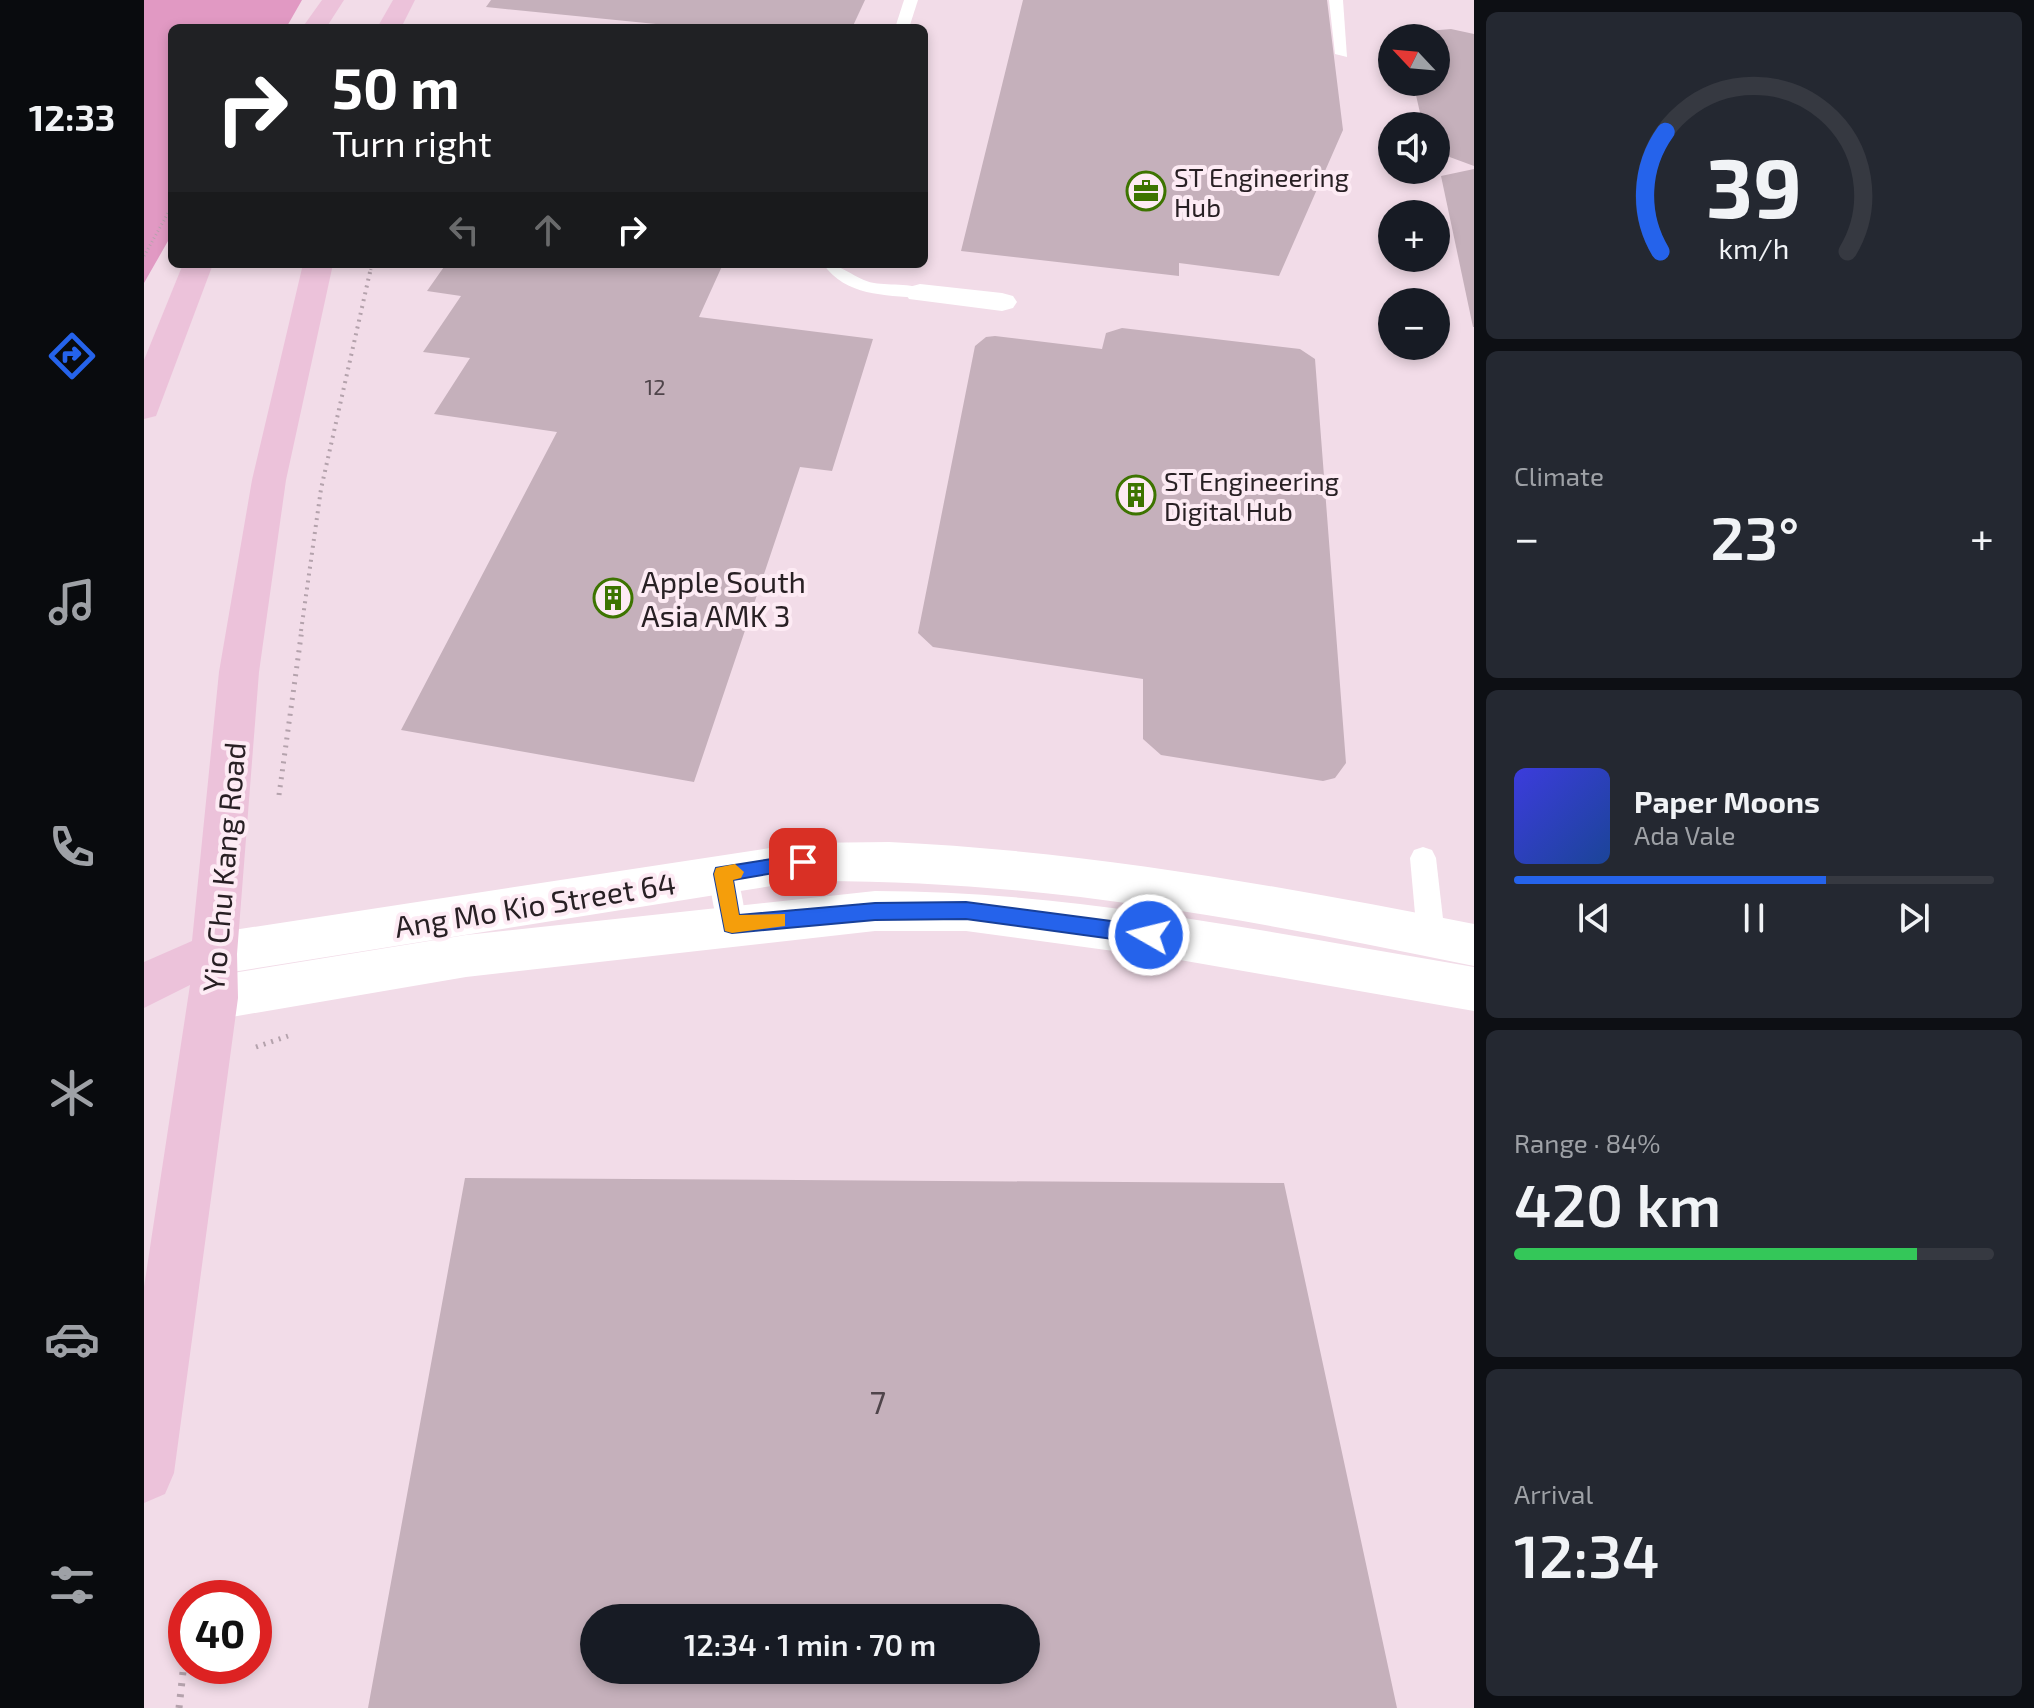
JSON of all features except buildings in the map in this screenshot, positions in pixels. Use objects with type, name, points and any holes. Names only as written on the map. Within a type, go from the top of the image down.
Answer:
[{"type":"main road","points":[[317,24],[333,0]]},
{"type":"main road","points":[[391,24],[404,0]]},
{"type":"main road","points":[[144,409],[154,374],[196,268]]},
{"type":"main road","name":"Yio Chu Kang Road","points":[[144,1473],[214,976],[239,672],[269,480],[317,268]]},
{"type":"main road","points":[[144,986],[214,976]]},
{"type":"street","points":[[920,293],[1002,302]]},
{"type":"street","name":"Ang Mo Kio Street 64","points":[[214,976],[723,874],[803,862],[895,858],[1025,867],[1187,890],[1453,940]]},
{"type":"street","name":"Ang Mo Kio Street 64","points":[[214,976],[466,956],[875,911],[966,911],[1180,939],[1474,989]]},
{"type":"lane","points":[[903,24],[911,0]]},
{"type":"lane","points":[[1336,0],[1342,54]]},
{"type":"lane","points":[[835,268],[845,279],[855,283],[920,293]]},
{"type":"lane","points":[[1423,858],[1453,940]]},
{"type":"lane","points":[[966,863],[966,911]]},
{"type":"lane","points":[[723,874],[732,925]]},
{"type":"path","points":[[144,256],[168,213]]},
{"type":"path","points":[[278,797],[321,489],[371,268]]},
{"type":"path","points":[[252,1049],[296,1034]]},
{"type":"path","points":[[179,1708],[182,1684]]},
{"type":"shaded area","points":[[144,0],[302,0],[288,24],[168,24],[168,241],[144,283]]},
{"type":"slow traffic","points":[[735,872],[723,874],[732,925],[778,920]]},
{"type":"place","name":"ST Engineering Hub","points":[[1146,191]]},
{"type":"place","name":"ST Engineering Digital Hub","points":[[1136,495]]},
{"type":"place","name":"Apple South Asia AMK 3","points":[[613,598]]},
{"type":"route","points":[[803,862],[723,874],[732,925],[875,911],[966,911],[1149,935]]}]
